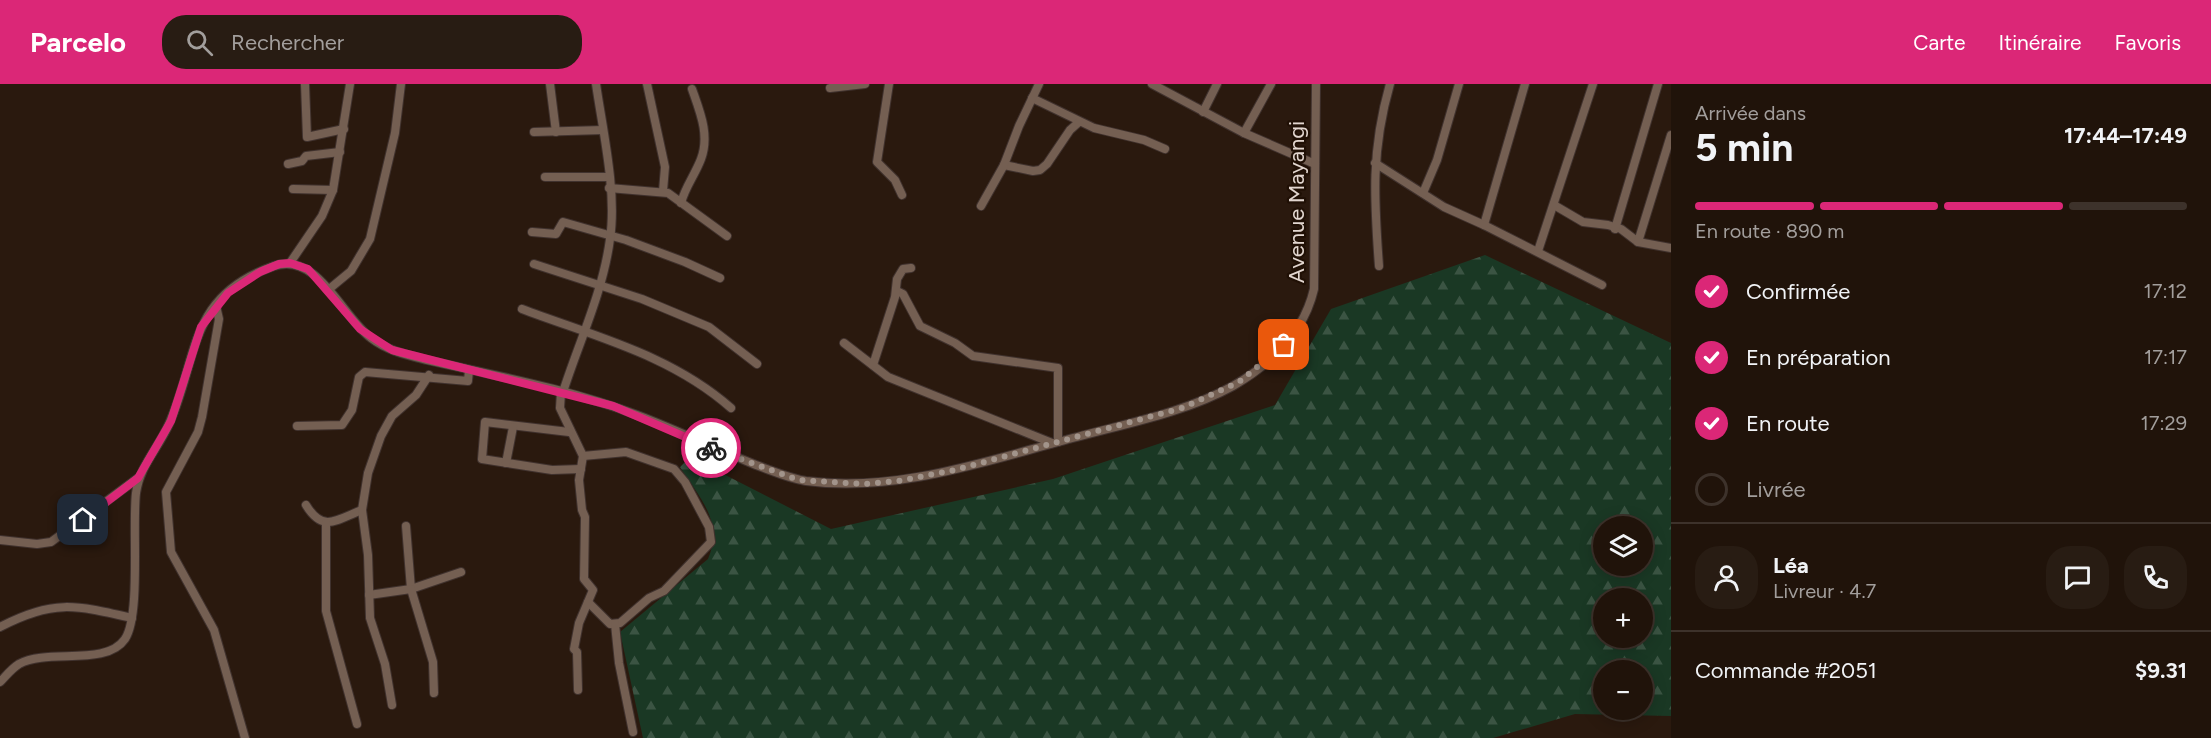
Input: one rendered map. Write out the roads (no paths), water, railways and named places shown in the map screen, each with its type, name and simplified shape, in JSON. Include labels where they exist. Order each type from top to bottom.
[{"type":"street","points":[[305,84],[307,137],[344,129]]},
{"type":"street","points":[[0,540],[37,544],[51,542],[138,478],[171,421],[196,337],[216,306],[244,281],[276,265],[290,263],[322,216],[333,190],[350,84]]},
{"type":"street","points":[[328,290],[351,271],[370,240],[395,133],[401,84]]},
{"type":"street","points":[[550,84],[556,132]]},
{"type":"street","points":[[578,690],[577,652],[574,650],[579,623],[593,590],[584,580],[585,517],[581,504],[579,477],[583,456],[569,432],[559,404],[582,332],[600,286],[611,237],[608,177],[596,84]]},
{"type":"street","points":[[647,84],[665,166],[663,191]]},
{"type":"street","points":[[830,88],[865,84]]},
{"type":"street","points":[[889,84],[877,162],[895,180],[902,195]]},
{"type":"street","points":[[1152,84],[1244,133],[1315,164]]},
{"type":"street","points":[[1203,112],[1217,84]]},
{"type":"street","points":[[1244,133],[1271,84]]},
{"type":"street","name":"Avenue Mayangi","points":[[290,263],[308,269],[360,329],[380,345],[400,354],[562,392],[639,415],[705,445],[786,476],[808,481],[864,484],[898,481],[955,470],[1182,408],[1230,387],[1254,370],[1295,334],[1310,307],[1314,290],[1316,84]]},
{"type":"street","points":[[1379,267],[1373,188],[1380,126],[1390,84]]},
{"type":"street","points":[[1423,193],[1437,160],[1459,84]]},
{"type":"street","points":[[1484,225],[1525,84]]},
{"type":"street","points":[[1538,251],[1593,84]]},
{"type":"street","points":[[1615,229],[1658,84]]},
{"type":"street","points":[[981,206],[1005,165],[1035,85]]},
{"type":"street","points":[[681,203],[684,190],[702,157],[705,127],[692,89]]},
{"type":"street","points":[[1032,98],[1079,122],[1144,140],[1165,149]]},
{"type":"street","points":[[1005,165],[1033,171],[1040,170],[1055,154],[1070,130],[1079,122]]},
{"type":"street","points":[[534,132],[603,130]]},
{"type":"street","points":[[1638,242],[1671,135]]},
{"type":"street","points":[[288,165],[302,161],[306,156],[340,152]]},
{"type":"street","points":[[1375,163],[1444,207],[1538,251],[1602,285]]},
{"type":"street","points":[[545,177],[608,177]]},
{"type":"street","points":[[609,188],[663,191],[727,236]]},
{"type":"street","points":[[293,189],[333,190]]},
{"type":"street","points":[[1554,205],[1582,222],[1621,229],[1638,242],[1671,248]]},
{"type":"street","points":[[532,232],[556,234],[562,222],[685,262],[720,278]]},
{"type":"street","points":[[534,264],[642,299],[712,328],[757,364]]},
{"type":"street","points":[[873,365],[897,291],[897,279],[903,269],[911,268]]},
{"type":"street","points":[[844,342],[888,377],[1055,442],[1058,368],[973,356],[955,343],[920,326],[918,319],[907,306],[903,294],[897,291]]},
{"type":"street","points":[[216,306],[219,319],[202,417],[198,432],[167,486],[166,503],[171,552],[214,630],[245,738]]},
{"type":"street","points":[[522,309],[630,347],[705,385],[731,408]]},
{"type":"street","points":[[297,426],[342,425],[352,410],[359,376],[365,372],[429,375],[468,381],[469,370]]},
{"type":"street","points":[[392,705],[385,664],[371,625],[368,555],[362,510],[370,464],[385,428],[392,416],[416,395],[429,375]]},
{"type":"street","points":[[569,432],[485,422],[482,459],[552,470],[581,469]]},
{"type":"street","points":[[506,463],[513,427]]},
{"type":"street","points":[[583,456],[626,452],[674,469],[685,482],[709,527],[711,542],[664,591],[649,598],[634,614],[615,624],[610,624],[606,616],[588,602]]},
{"type":"street","points":[[0,682],[20,664],[36,658],[110,651],[124,641],[132,618],[133,535],[138,478]]},
{"type":"street","points":[[306,505],[315,520],[326,523],[362,510]]},
{"type":"street","points":[[326,523],[326,611],[357,724]]},
{"type":"street","points":[[406,526],[411,589],[433,662],[434,693]]},
{"type":"street","points":[[369,595],[411,589],[461,572]]},
{"type":"street","points":[[0,627],[21,615],[52,606],[89,608],[132,618]]},
{"type":"street","points":[[615,624],[619,663],[633,732]]}]
